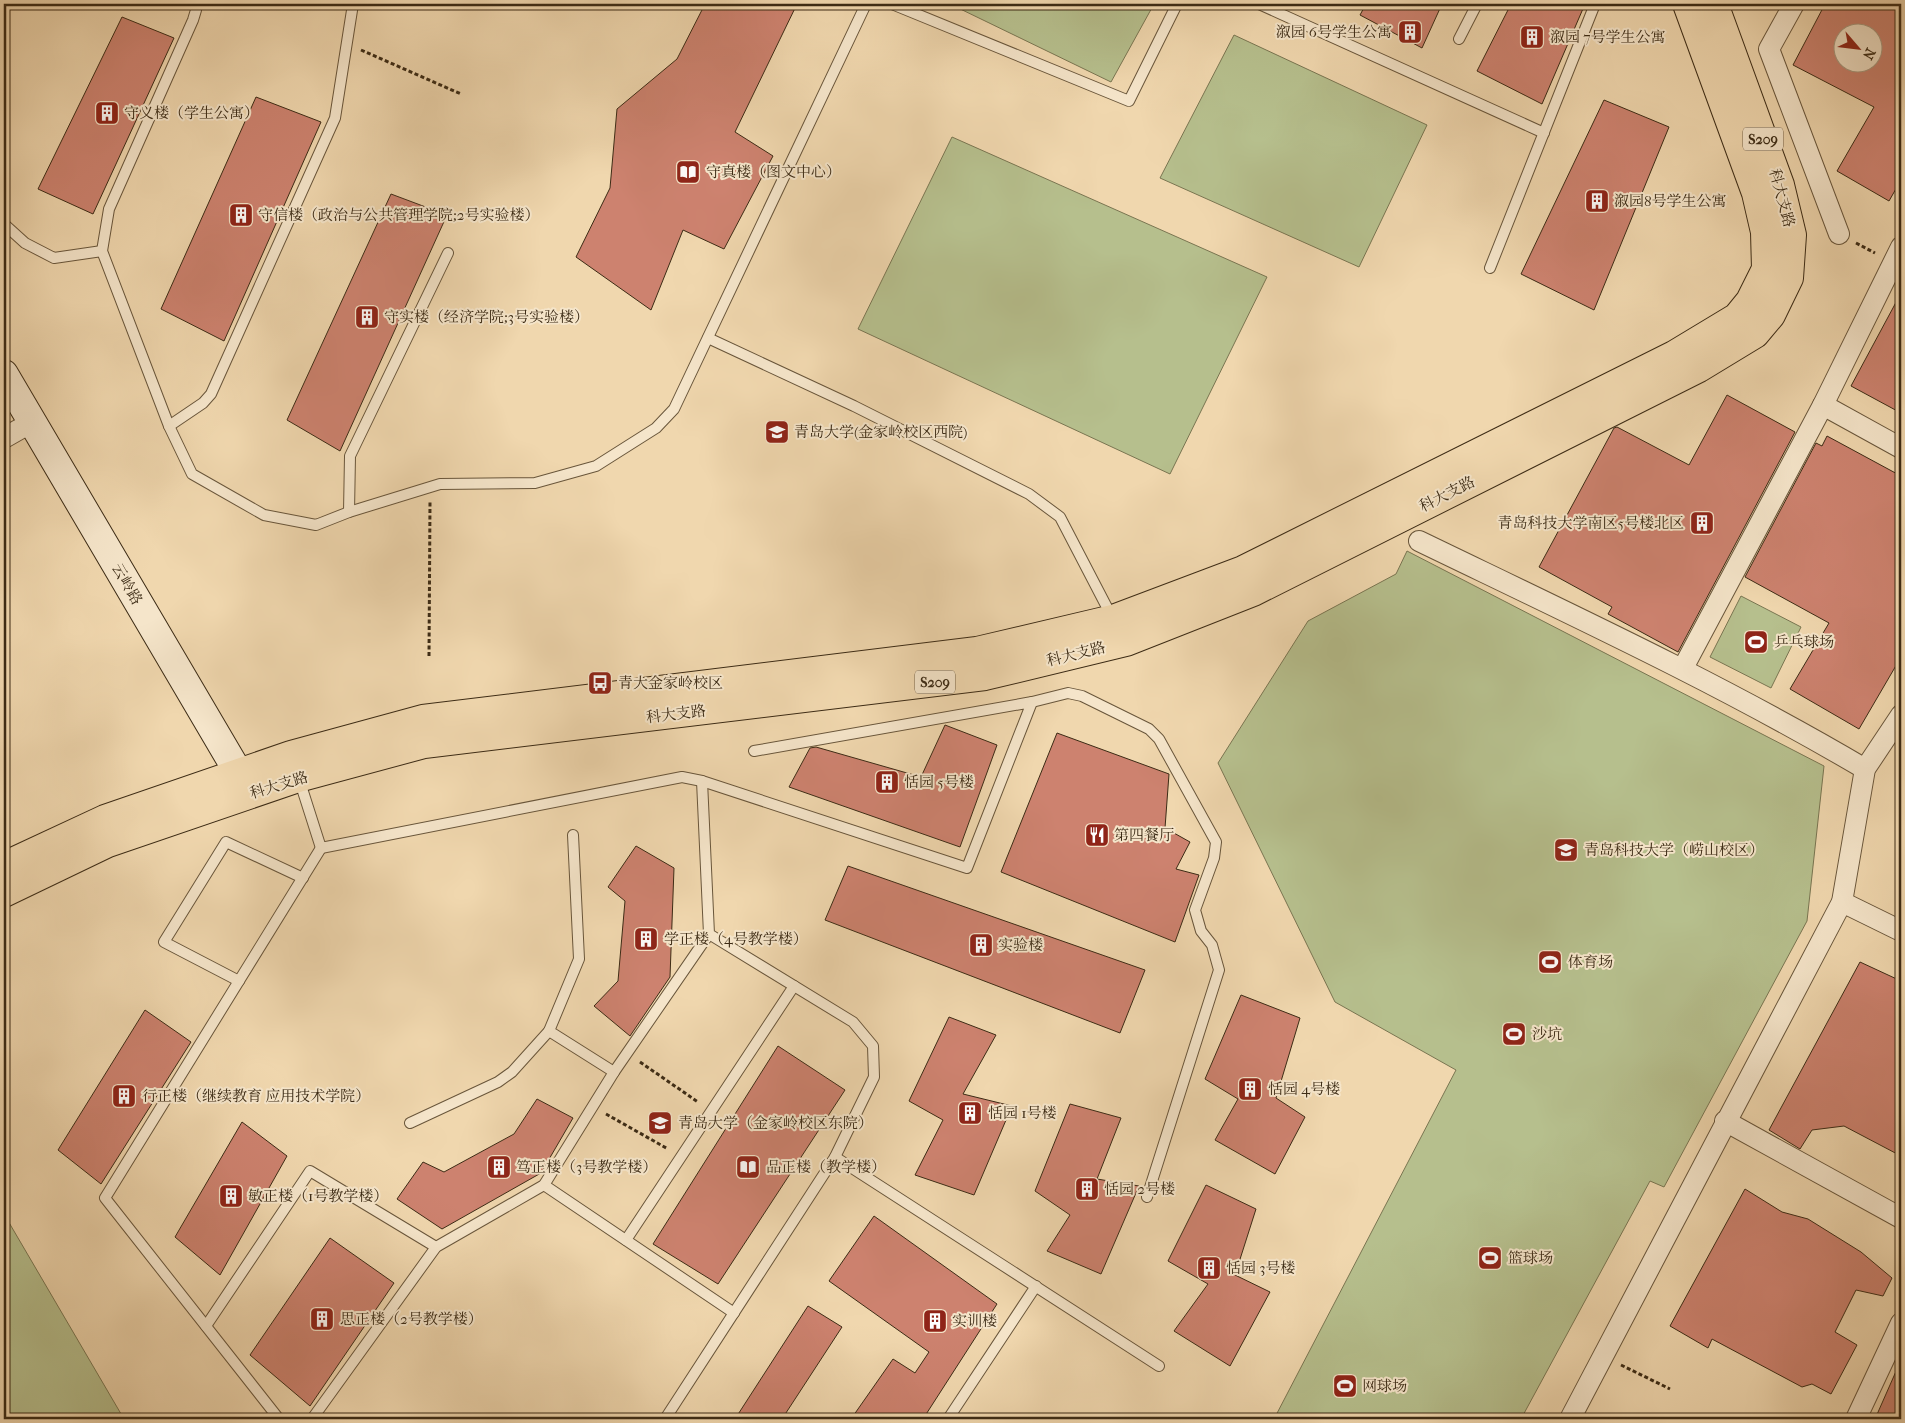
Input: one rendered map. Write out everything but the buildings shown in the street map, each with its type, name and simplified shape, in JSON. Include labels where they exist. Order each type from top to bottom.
[{"type":"main road","name":"科大支路","points":[[1120,631],[1674,355],[1737,317],[1750,301],[1766,268],[1765,232],[1756,193],[1687,4]]},
{"type":"main road","name":"科大支路","points":[[4,866],[105,818],[243,783],[423,719],[977,651],[1120,631],[1253,592],[1699,368],[1755,334],[1771,315],[1789,278],[1792,235],[1780,185],[1714,4]]},
{"type":"main road","name":"科大支路","points":[[4,893],[108,843],[243,783]]},
{"type":"street","points":[[1794,4],[1769,49],[1839,234]]},
{"type":"street","points":[[1683,668],[1823,405],[1897,254]]},
{"type":"street","name":"云岭路","points":[[4,374],[243,783]]},
{"type":"street","points":[[1823,405],[1901,448]]},
{"type":"street","points":[[4,438],[32,422]]},
{"type":"street","points":[[1419,541],[1683,668],[1795,727],[1865,769]]},
{"type":"street","points":[[1570,1419],[1842,902],[1865,769],[1901,715]]},
{"type":"street","points":[[1842,902],[1901,931]]},
{"type":"street","points":[[1726,1121],[1901,1218]]},
{"type":"street","points":[[1856,1419],[1901,1323]]},
{"type":"lane","points":[[195,4],[196,10],[193,20],[109,209],[102,251],[169,426],[192,474],[264,515],[316,525],[349,512],[440,484],[535,483],[596,466],[656,428],[674,409],[866,4]]},
{"type":"lane","points":[[169,426],[203,403],[211,394],[335,118],[353,4]]},
{"type":"lane","points":[[892,4],[1129,101],[1176,4]]},
{"type":"lane","points":[[1259,4],[1544,134]]},
{"type":"lane","points":[[1459,39],[1477,4]]},
{"type":"lane","points":[[1490,268],[1595,4]]},
{"type":"lane","points":[[4,224],[25,243],[54,258],[102,251]]},
{"type":"lane","points":[[349,512],[350,456],[448,253]]},
{"type":"lane","points":[[708,338],[854,406],[1029,494],[1060,517],[1120,631]]},
{"type":"lane","points":[[754,751],[1068,694],[1082,696],[1150,729],[1159,739],[1216,842],[1214,858],[1195,910],[1201,931],[1212,945],[1219,970],[1147,1197]]},
{"type":"lane","points":[[279,1419],[105,1198],[321,848],[682,777],[702,781],[967,868],[1032,702]]},
{"type":"lane","points":[[294,766],[321,848]]},
{"type":"lane","points":[[312,1419],[436,1247],[544,1185],[614,1072],[708,934],[702,781]]},
{"type":"lane","points":[[410,1123],[498,1082],[512,1072],[549,1031],[579,959],[573,835]]},
{"type":"lane","points":[[239,981],[164,942],[226,842],[303,878]]},
{"type":"lane","points":[[665,1419],[835,1157],[874,1077],[873,1046],[853,1022],[708,934]]},
{"type":"lane","points":[[626,1240],[794,986]]},
{"type":"lane","points":[[549,1031],[614,1072]]},
{"type":"lane","points":[[835,1157],[1158,1366]]},
{"type":"lane","points":[[206,1326],[310,1171],[436,1247]]},
{"type":"lane","points":[[544,1185],[734,1313]]},
{"type":"lane","points":[[948,1419],[1036,1286]]},
{"type":"path","points":[[347,44],[461,94]]},
{"type":"path","points":[[1839,234],[1897,254]]},
{"type":"path","points":[[429,656],[430,487]]},
{"type":"path","points":[[627,1053],[711,1111]]},
{"type":"path","points":[[592,1106],[682,1156]]},
{"type":"path","points":[[1604,1355],[1670,1389]]},
{"type":"path","points":[[1720,1416],[1726,1419]]},
{"type":"green space","points":[[950,4],[1154,4],[1111,82]]},
{"type":"green space","points":[[1234,35],[1427,125],[1359,267],[1160,178]]},
{"type":"green space","points":[[952,137],[1267,277],[1170,474],[858,329]]},
{"type":"green space","name":"体育场","points":[[1407,551],[1824,766],[1807,921],[1664,1187],[1650,1181],[1521,1419],[1274,1419],[1456,1070],[1335,1002],[1218,763],[1308,621],[1396,574]]},
{"type":"green space","name":"乒乓球场","points":[[1741,596],[1801,627],[1771,688],[1710,657]]},
{"type":"green space","points":[[4,1214],[124,1419],[4,1419]]},
{"type":"place","name":"溆园 6号学生公寓","points":[[1410,32]]},
{"type":"place","name":"溆园 7号学生公寓","points":[[1532,37]]},
{"type":"place","name":"守义楼（学生公寓）","points":[[107,113]]},
{"type":"place","name":"守真楼（图文中心）","points":[[688,172]]},
{"type":"place","name":"溆园8号学生公寓","points":[[1597,201]]},
{"type":"place","name":"守信楼（政治与公共管理学院;2号实验楼）","points":[[241,215]]},
{"type":"place","name":"守实楼（经济学院;3号实验楼）","points":[[367,317]]},
{"type":"place","name":"青岛大学(金家岭校区西院)","points":[[777,432]]},
{"type":"place","name":"青岛科技大学南区5号楼北区","points":[[1702,523]]},
{"type":"place","name":"乒乓球场","points":[[1756,642]]},
{"type":"place","name":"青大金家岭校区","points":[[600,683]]},
{"type":"place","name":"恬园 5号楼","points":[[887,782]]},
{"type":"place","name":"第四餐厅","points":[[1097,835]]},
{"type":"place","name":"青岛科技大学（崂山校区）","points":[[1566,850]]},
{"type":"place","name":"学正楼（4号教学楼）","points":[[646,939]]},
{"type":"place","name":"实验楼","points":[[981,945]]},
{"type":"place","name":"体育场","points":[[1550,962]]},
{"type":"place","name":"沙坑","points":[[1514,1034]]},
{"type":"place","name":"恬园 4号楼","points":[[1250,1089]]},
{"type":"place","name":"行正楼（继续教育 应用技术学院）","points":[[124,1096]]},
{"type":"place","name":"恬园 1号楼","points":[[970,1113]]},
{"type":"place","name":"青岛大学（金家岭校区东院）","points":[[660,1123]]},
{"type":"place","name":"笃正楼（3号教学楼）","points":[[499,1167]]},
{"type":"place","name":"品正楼（教学楼）","points":[[748,1167]]},
{"type":"place","name":"恬园 2号楼","points":[[1087,1189]]},
{"type":"place","name":"敏正楼（1号教学楼）","points":[[231,1196]]},
{"type":"place","name":"篮球场","points":[[1490,1258]]},
{"type":"place","name":"恬园 3号楼","points":[[1209,1268]]},
{"type":"place","name":"思正楼（2号教学楼）","points":[[322,1319]]},
{"type":"place","name":"实训楼","points":[[935,1321]]},
{"type":"place","name":"网球场","points":[[1345,1386]]}]
